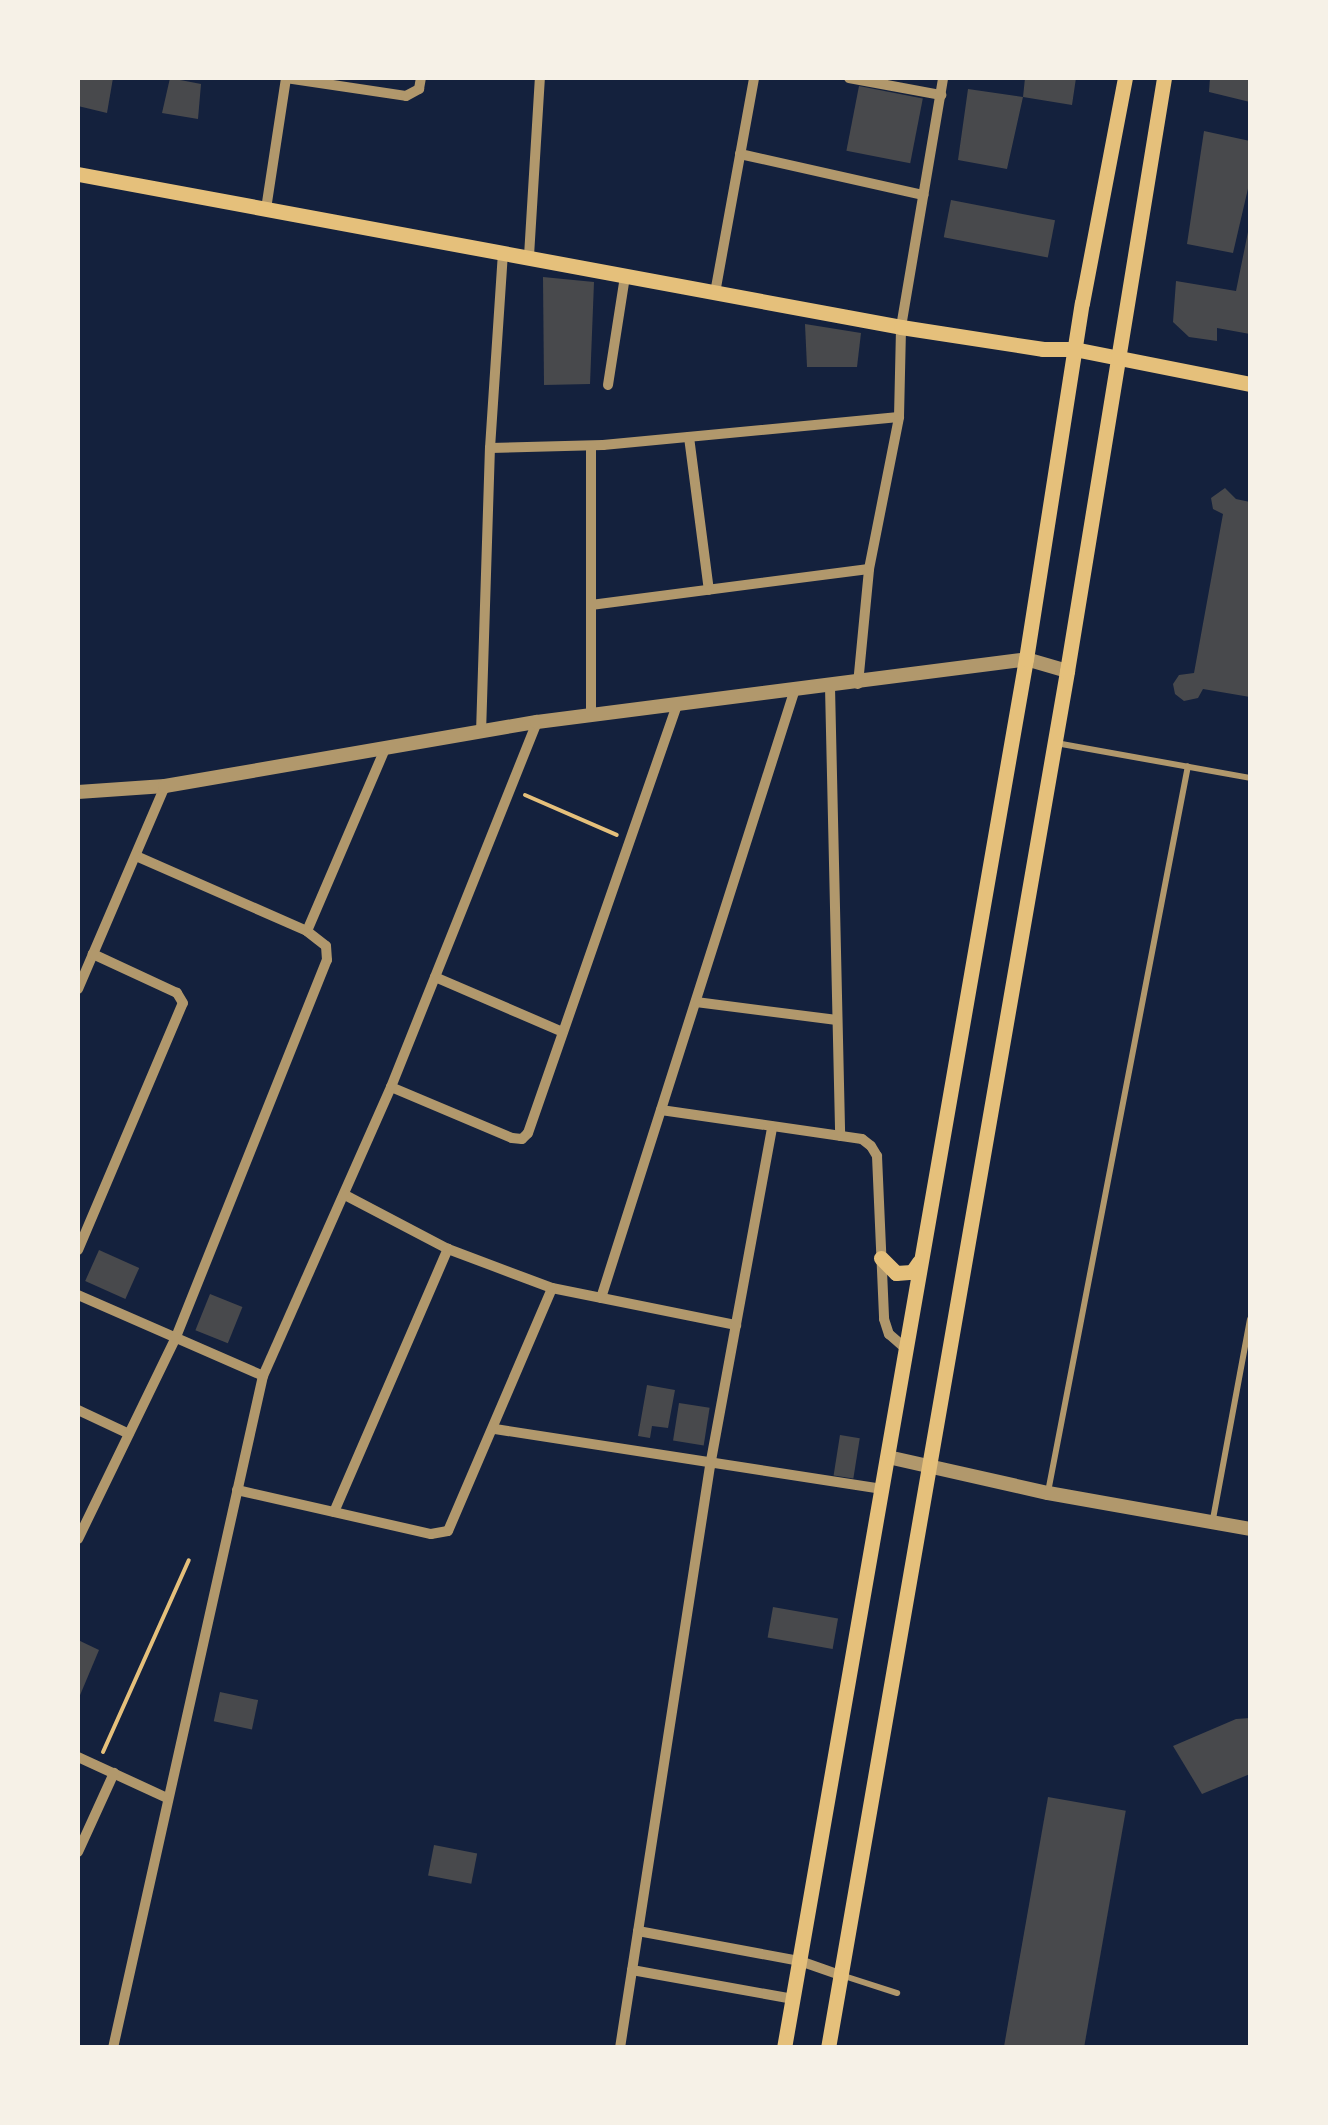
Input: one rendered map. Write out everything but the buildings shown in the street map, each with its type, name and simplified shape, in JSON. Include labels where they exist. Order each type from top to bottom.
[{"type":"main road","points":[[784,2048],[1026,659],[1074,349],[1125,78]]},
{"type":"main road","points":[[828,2048],[1067,671],[1164,78]]},
{"type":"main road","points":[[78,174],[901,328],[1043,349],[1074,349],[1250,384]]},
{"type":"main road","points":[[881,1258],[896,1274],[906,1274],[922,1259]]},
{"type":"street","points":[[266,209],[286,78],[406,96],[419,89],[422,78]]},
{"type":"street","points":[[529,256],[540,78]]},
{"type":"street","points":[[715,293],[754,78]]},
{"type":"street","points":[[849,78],[941,95]]},
{"type":"street","points":[[858,684],[869,569],[899,417],[901,328],[944,78]]},
{"type":"street","points":[[740,154],[923,195]]},
{"type":"street","points":[[481,733],[490,448],[503,251]]},
{"type":"street","points":[[608,386],[624,276]]},
{"type":"street","points":[[490,448],[592,446],[899,417]]},
{"type":"street","points":[[690,437],[708,590]]},
{"type":"street","points":[[591,716],[592,446]]},
{"type":"street","points":[[592,605],[869,569]]},
{"type":"street","points":[[78,792],[165,786],[537,722],[830,688],[1026,659],[1067,671]]},
{"type":"street","points":[[830,688],[840,1136]]},
{"type":"street","points":[[602,1298],[794,692]]},
{"type":"street","points":[[390,1087],[522,1139],[533,1126],[677,706]]},
{"type":"street","points":[[113,2048],[263,1376],[345,1195],[537,722]]},
{"type":"street","points":[[307,931],[384,751]]},
{"type":"street","points":[[78,989],[165,786]]},
{"type":"street","points":[[78,1539],[176,1338],[328,960],[326,946],[307,931],[136,856]]},
{"type":"street","points":[[78,1250],[183,1003],[177,993],[92,954]]},
{"type":"street","points":[[435,977],[563,1032]]},
{"type":"street","points":[[696,1002],[837,1020]]},
{"type":"street","points":[[662,1110],[862,1140],[877,1156],[886,1326],[904,1347]]},
{"type":"street","points":[[620,2048],[710,1466],[772,1127]]},
{"type":"street","points":[[345,1195],[448,1249],[552,1288],[736,1325]]},
{"type":"street","points":[[334,1512],[448,1249]]},
{"type":"street","points":[[237,1490],[431,1534],[448,1531],[495,1430],[552,1288]]},
{"type":"street","points":[[78,1294],[263,1376]]},
{"type":"street","points":[[78,1410],[129,1434]]},
{"type":"street","points":[[495,1430],[710,1466],[882,1489]]},
{"type":"street","points":[[888,1457],[1048,1493],[1250,1529]]},
{"type":"street","points":[[78,1757],[167,1798]]},
{"type":"street","points":[[78,1852],[114,1773]]},
{"type":"street","points":[[638,1930],[800,1962],[840,1975]]},
{"type":"street","points":[[632,1970],[793,1999]]},
{"type":"lane","points":[[1054,742],[1250,778]]},
{"type":"lane","points":[[1048,1493],[1188,766]]},
{"type":"lane","points":[[1212,1522],[1250,1319]]},
{"type":"lane","points":[[840,1975],[897,1993]]},
{"type":"path","points":[[511,790],[630,841]]},
{"type":"path","points":[[97,1766],[189,1560]]}]
